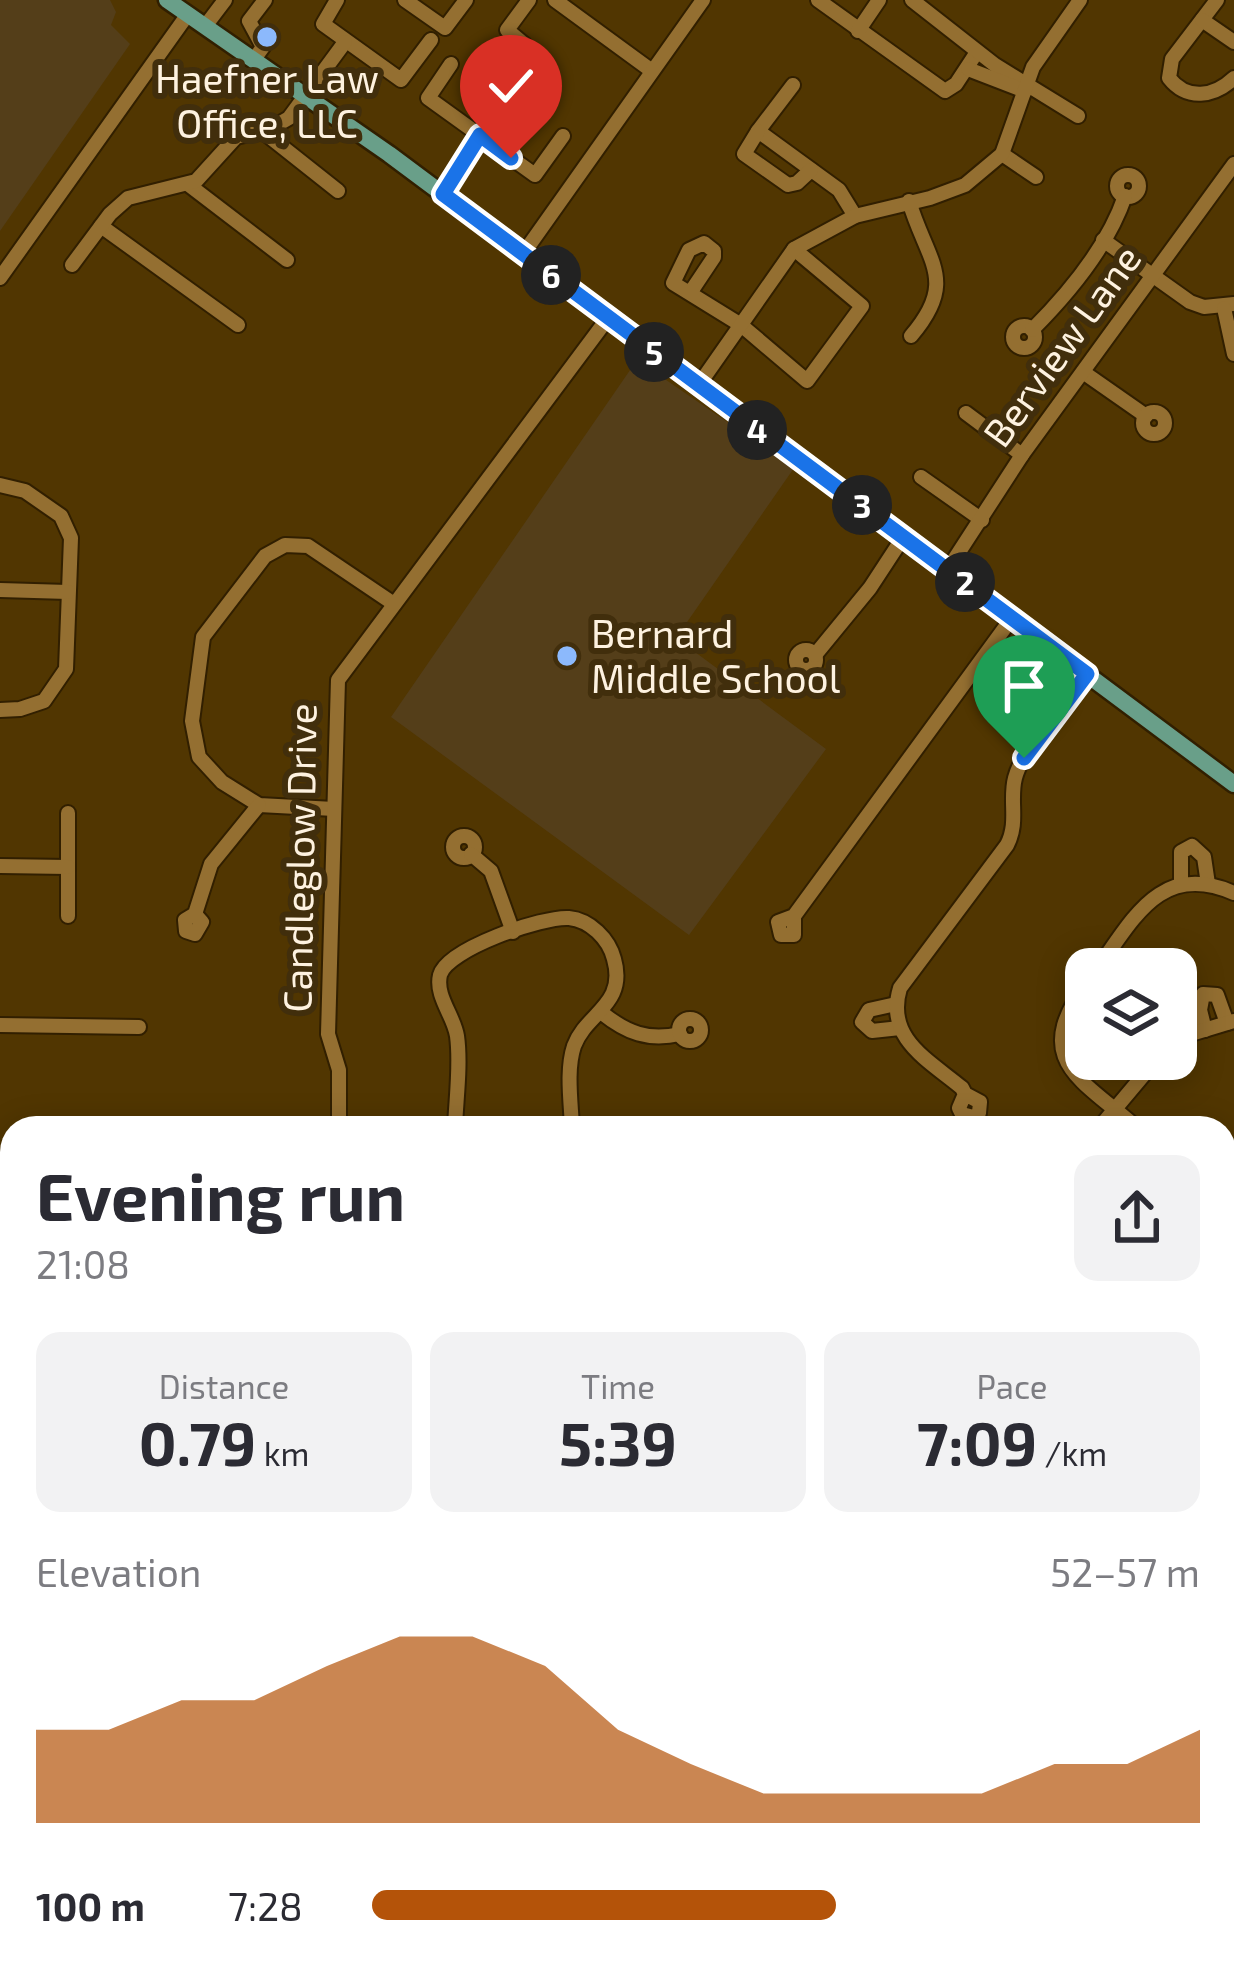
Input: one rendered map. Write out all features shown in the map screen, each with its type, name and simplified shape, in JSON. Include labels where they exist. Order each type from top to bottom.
[{"type":"main road","points":[[167,0],[308,95],[1231,776]]},
{"type":"street","points":[[206,25],[225,0]]},
{"type":"street","points":[[255,58],[263,47],[249,21],[266,0]]},
{"type":"street","points":[[337,0],[323,24],[401,80],[431,40]]},
{"type":"street","points":[[405,0],[445,28],[466,0]]},
{"type":"street","points":[[525,45],[507,30],[529,0]]},
{"type":"street","points":[[555,0],[652,71]]},
{"type":"street","points":[[523,254],[703,0]]},
{"type":"street","points":[[818,0],[945,91],[956,84],[977,52]]},
{"type":"street","points":[[858,32],[879,0]]},
{"type":"street","points":[[912,0],[1027,87],[1078,116]]},
{"type":"street","points":[[698,386],[794,249],[855,216],[964,185],[1002,154],[1033,67],[1080,0]]},
{"type":"street","points":[[1217,0],[1172,59],[1169,78],[1184,92],[1197,95],[1215,91],[1234,78]]},
{"type":"street","points":[[0,278],[188,14]]},
{"type":"street","points":[[1202,20],[1234,42]]},
{"type":"street","points":[[72,265],[128,198],[189,184],[236,136],[289,118],[344,42]]},
{"type":"street","points":[[451,64],[428,98],[535,175],[563,136]]},
{"type":"street","points":[[968,69],[1027,87]]},
{"type":"street","points":[[793,85],[743,149],[744,154],[788,185],[811,170]]},
{"type":"street","points":[[261,130],[338,191]]},
{"type":"street","points":[[758,130],[838,190],[855,216]]},
{"type":"street","points":[[443,194],[480,135]]},
{"type":"street","points":[[1002,154],[1036,177]]},
{"type":"street","name":"Berview Lane","points":[[948,569],[1022,455],[1234,164]]},
{"type":"street","points":[[189,184],[287,260]]},
{"type":"street","points":[[1032,330],[1057,305],[1102,240],[1125,196]]},
{"type":"street","points":[[909,201],[938,282],[934,305],[910,336]]},
{"type":"street","points":[[100,226],[238,325]]},
{"type":"street","points":[[1102,240],[1190,302],[1229,306],[1234,353]]},
{"type":"street","points":[[690,293],[741,325],[807,381],[862,306],[794,249]]},
{"type":"street","name":"Candleglow Drive","points":[[338,1116],[339,1070],[328,1034],[338,680],[608,318]]},
{"type":"street","points":[[1083,372],[1146,416]]},
{"type":"street","points":[[966,413],[1022,455]]},
{"type":"street","points":[[920,477],[982,520]]},
{"type":"street","points":[[0,485],[25,491],[61,516],[68,527],[66,668],[52,692],[33,706],[0,710]]},
{"type":"street","points":[[815,655],[856,607],[904,536]]},
{"type":"street","points":[[334,809],[260,805],[222,782],[199,757],[191,721],[203,637],[265,556],[285,545],[308,545],[394,604]]},
{"type":"street","points":[[0,590],[68,592]]},
{"type":"street","points":[[794,916],[1012,618]]},
{"type":"street","points":[[964,1094],[912,1048],[899,1028],[900,988],[1007,845],[1015,827],[1013,791],[1018,768],[1087,674]]},
{"type":"street","points":[[195,914],[211,864],[260,805]]},
{"type":"street","points":[[68,813],[68,916]]},
{"type":"street","points":[[1181,884],[1181,852],[1192,846],[1204,857],[1208,884]]},
{"type":"street","points":[[471,854],[491,871],[513,932]]},
{"type":"street","points":[[0,866],[68,867]]},
{"type":"street","points":[[1113,948],[1149,900],[1181,884],[1208,884],[1234,892]]},
{"type":"street","points":[[455,1116],[457,1036],[440,990],[441,970],[457,953],[568,918],[600,934],[616,968],[615,986],[602,1013],[581,1031],[575,1044],[572,1116]]},
{"type":"street","points":[[1197,1034],[1232,1022],[1217,995],[1203,994],[1200,1010],[1205,1030]]},
{"type":"street","points":[[896,1004],[868,1010],[862,1022],[872,1031],[899,1028]]},
{"type":"street","points":[[602,1013],[620,1028],[642,1036],[680,1034]]},
{"type":"street","points":[[1065,1016],[1065,1056]]},
{"type":"street","points":[[0,1025],[139,1027]]},
{"type":"street","points":[[1081,1080],[1124,1116]]},
{"type":"street","points":[[1109,1116],[1139,1080]]},
{"type":"shaded area","points":[[0,0],[110,0],[116,12],[111,25],[130,44],[0,231]]},
{"type":"shaded area","name":"Bernard Middle School","points":[[637,360],[794,468],[676,638],[826,749],[689,935],[391,717]]},
{"type":"place","name":"Haefner Law Office, LLC","points":[[267,37]]},
{"type":"place","name":"Bernard Middle School","points":[[567,656]]},
{"type":"route","points":[[511,158],[480,135],[443,194],[1087,674],[1024,758]]}]
